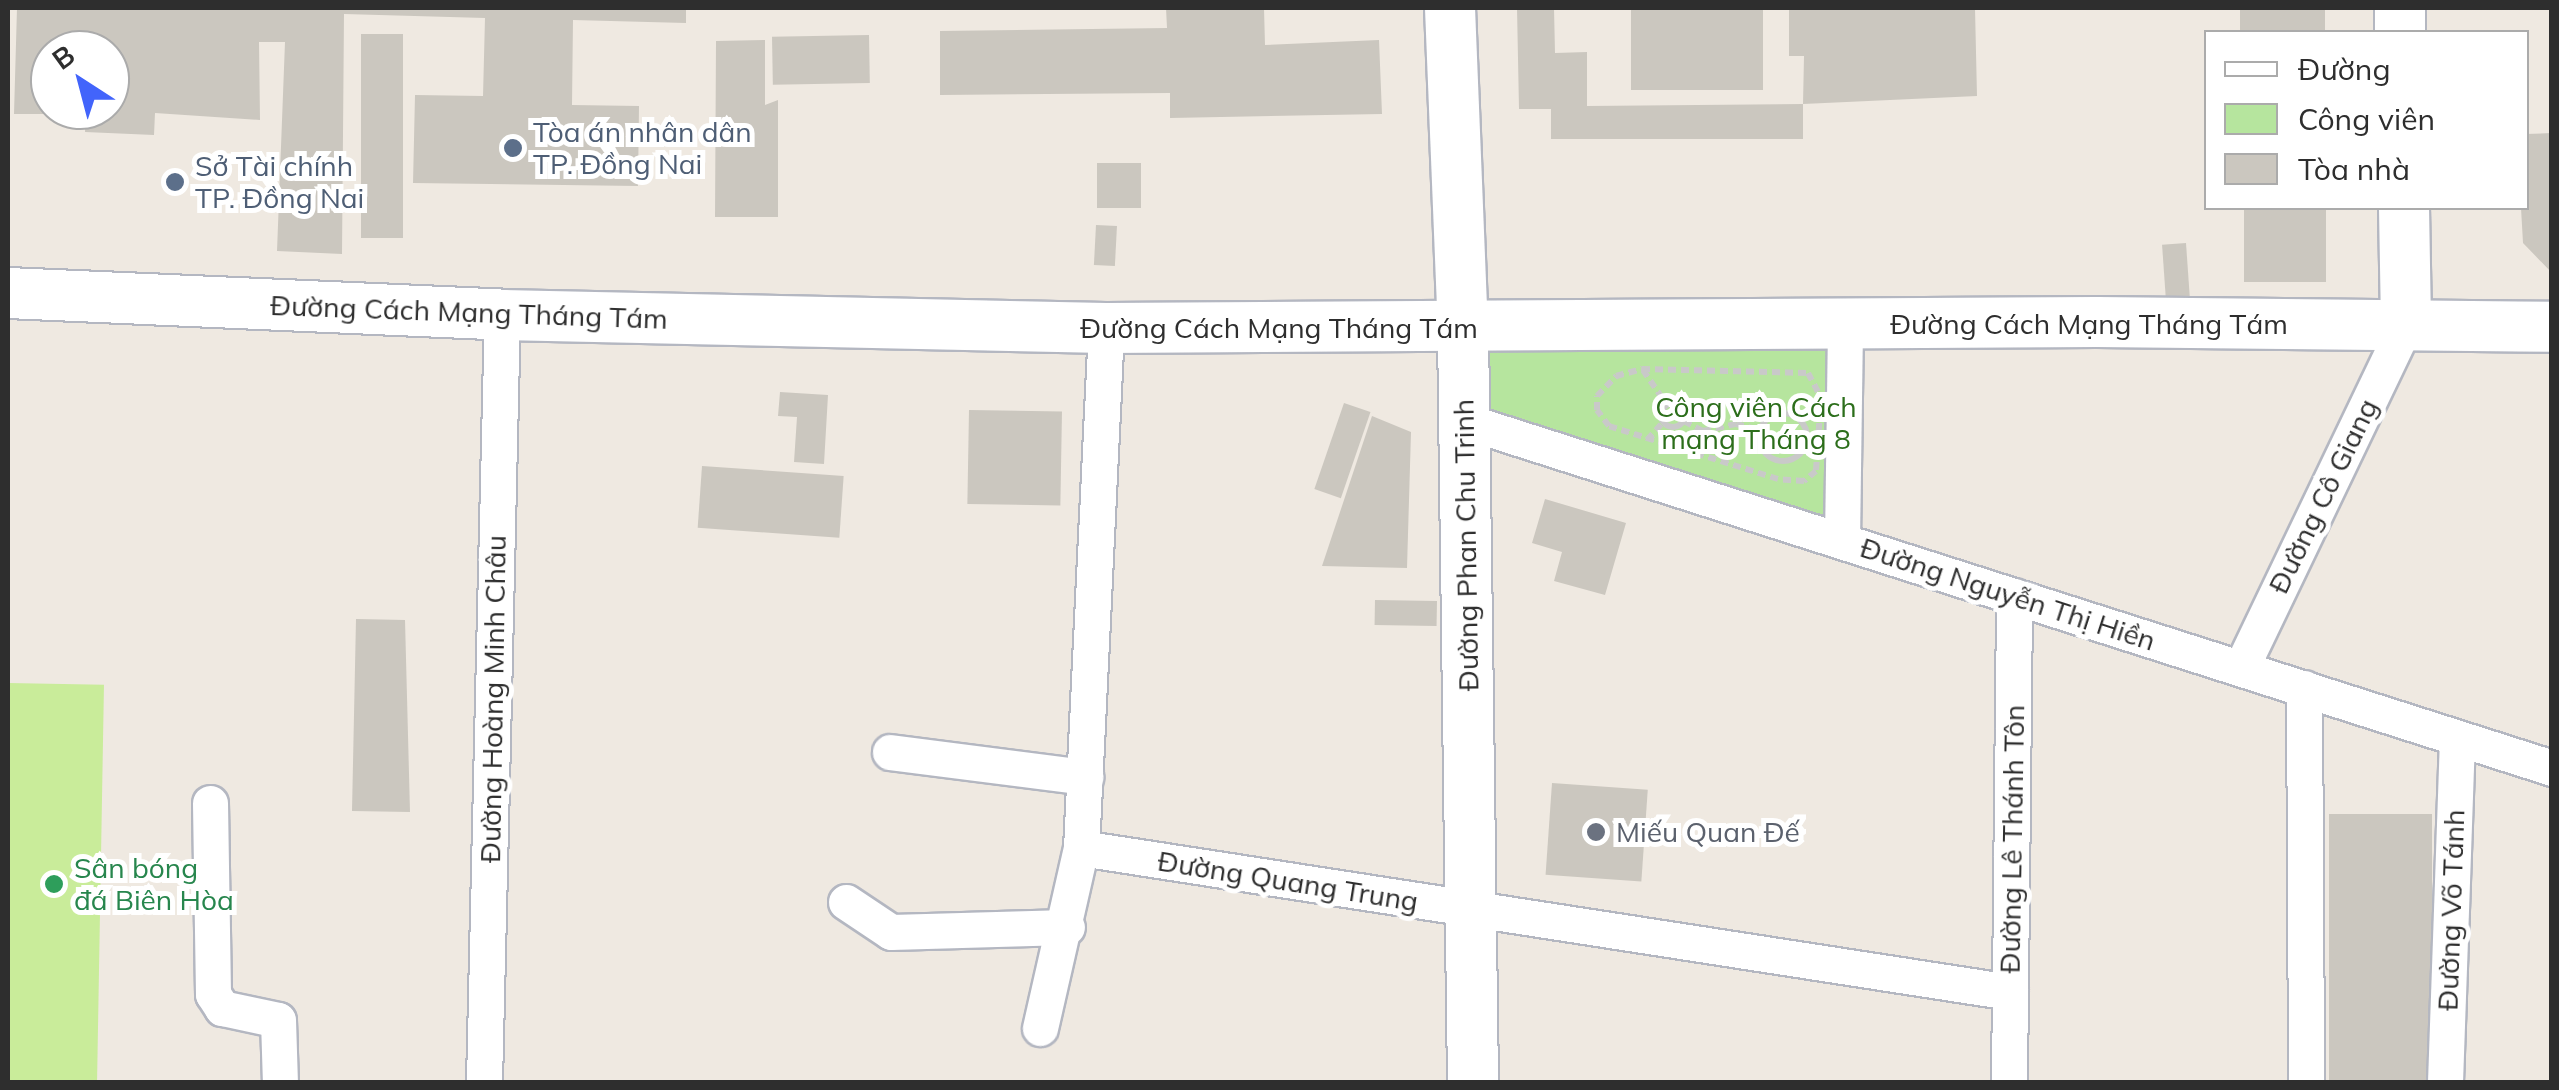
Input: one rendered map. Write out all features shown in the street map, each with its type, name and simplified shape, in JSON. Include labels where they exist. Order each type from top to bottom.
[{"type":"main road","name":"Đường Phan Chu Trinh","points":[[1450,8],[1463,329],[1472,1082]]},
{"type":"main road","points":[[2404,210],[2406,324]]},
{"type":"main road","name":"Đường Cách Mạng Tháng Tám","points":[[8,294],[502,315],[1106,328],[2406,324],[2552,327]]},
{"type":"street","name":"Đường Hoàng Minh Châu","points":[[484,1082],[502,315]]},
{"type":"street","name":"Đường Cô Giang","points":[[2241,668],[2406,324]]},
{"type":"street","points":[[1842,541],[1846,325]]},
{"type":"street","points":[[1040,1028],[1067,927],[1081,848],[1106,328]]},
{"type":"street","name":"Đường Nguyễn Thị Hiền","points":[[1464,422],[2552,768]]},
{"type":"street","name":"Đường Lê Thánh Tôn","points":[[2010,1082],[2014,596]]},
{"type":"street","points":[[2304,688],[2306,1082]]},
{"type":"street","name":"Đường Võ Tánh","points":[[2446,1082],[2457,738]]},
{"type":"street","points":[[890,752],[1085,777]]},
{"type":"street","points":[[210,803],[213,994],[222,1008],[278,1020],[280,1082]]},
{"type":"street","name":"Đường Quang Trung","points":[[1081,848],[2010,992]]},
{"type":"street","points":[[846,902],[891,932],[1067,927]]},
{"type":"path","points":[[1642,369],[1666,405],[1663,422],[1647,440]]},
{"type":"path","points":[[1642,369],[1802,370],[1821,397],[1820,461],[1804,480],[1778,479],[1610,426],[1596,402],[1616,376],[1642,369]]},
{"type":"path","points":[[1666,405],[1681,406],[1684,421]]},
{"type":"path","points":[[1788,414],[1806,428],[1807,443],[1790,460],[1774,460],[1762,449],[1760,430],[1773,415],[1788,414]]},
{"type":"path","points":[[1663,422],[1674,428],[1684,421]]},
{"type":"path","points":[[1684,421],[1703,430],[1736,424],[1760,430]]},
{"type":"green space","name":"Công viên Cách mạng Tháng 8","points":[[1830,348],[1827,521],[1486,412],[1487,352]]},
{"type":"green space","name":"Sân bóng đá Biên Hòa","points":[[8,683],[104,685],[97,1082],[8,1082]]},
{"type":"building","points":[[17,8],[686,8],[686,23],[573,20],[572,105],[639,106],[638,186],[413,183],[415,95],[483,96],[485,18],[344,14],[342,254],[277,251],[285,42],[259,42],[260,120],[155,113],[154,135],[85,132],[130,130],[130,30],[30,30],[30,114],[14,114]]},
{"type":"building","points":[[1166,8],[1264,8],[1265,45],[1379,40],[1382,114],[1170,118],[1170,93],[940,95],[940,31],[1167,28]]},
{"type":"building","points":[[1517,8],[1554,8],[1555,53],[1587,52],[1587,106],[1803,104],[1803,139],[1551,139],[1551,109],[1519,109]]},
{"type":"building","points":[[1631,8],[1763,8],[1763,90],[1631,90]]},
{"type":"building","points":[[1789,8],[1975,8],[1977,96],[1803,104],[1804,56],[1789,56]]},
{"type":"building","points":[[2240,8],[2325,8],[2325,30],[2240,30]]},
{"type":"building","points":[[361,34],[403,34],[403,238],[361,238]]},
{"type":"building","points":[[869,35],[870,83],[773,85],[772,37]]},
{"type":"building","points":[[765,40],[765,105],[778,100],[778,217],[715,217],[716,41]]},
{"type":"building","points":[[2552,133],[2552,273],[2523,243],[2521,210],[2529,210],[2529,134]]},
{"type":"building","points":[[1097,163],[1141,163],[1141,208],[1097,208]]},
{"type":"building","points":[[2244,210],[2326,210],[2326,282],[2244,282]]},
{"type":"building","points":[[1096,225],[1117,226],[1115,266],[1094,265]]},
{"type":"building","points":[[2186,243],[2190,298],[2166,300],[2162,245]]},
{"type":"building","points":[[780,392],[828,395],[824,464],[794,462],[797,417],[778,416]]},
{"type":"building","points":[[1344,403],[1370,412],[1341,498],[1314,489]]},
{"type":"building","points":[[969,410],[1062,412],[1060,506],[967,504]]},
{"type":"building","points":[[1372,416],[1411,432],[1407,568],[1322,566]]},
{"type":"building","points":[[702,466],[844,476],[839,538],[698,528]]},
{"type":"building","points":[[1545,499],[1626,523],[1605,595],[1554,581],[1562,552],[1532,543]]},
{"type":"building","points":[[1375,600],[1437,601],[1437,626],[1375,625]]},
{"type":"building","points":[[356,619],[405,620],[410,812],[352,811]]},
{"type":"building","name":"Miếu Quan Đế","points":[[1552,783],[1648,790],[1641,881],[1546,875]]},
{"type":"building","points":[[2329,814],[2432,814],[2432,1082],[2329,1082]]},
{"type":"place","name":"Tòa án nhân dân TP. Đồng Nai","points":[[513,148]]},
{"type":"place","name":"Sở Tài chính TP. Đồng Nai","points":[[175,182]]},
{"type":"place","name":"Miếu Quan Đế","points":[[1596,832]]},
{"type":"place","name":"Sân bóng đá Biên Hòa","points":[[54,884]]}]
